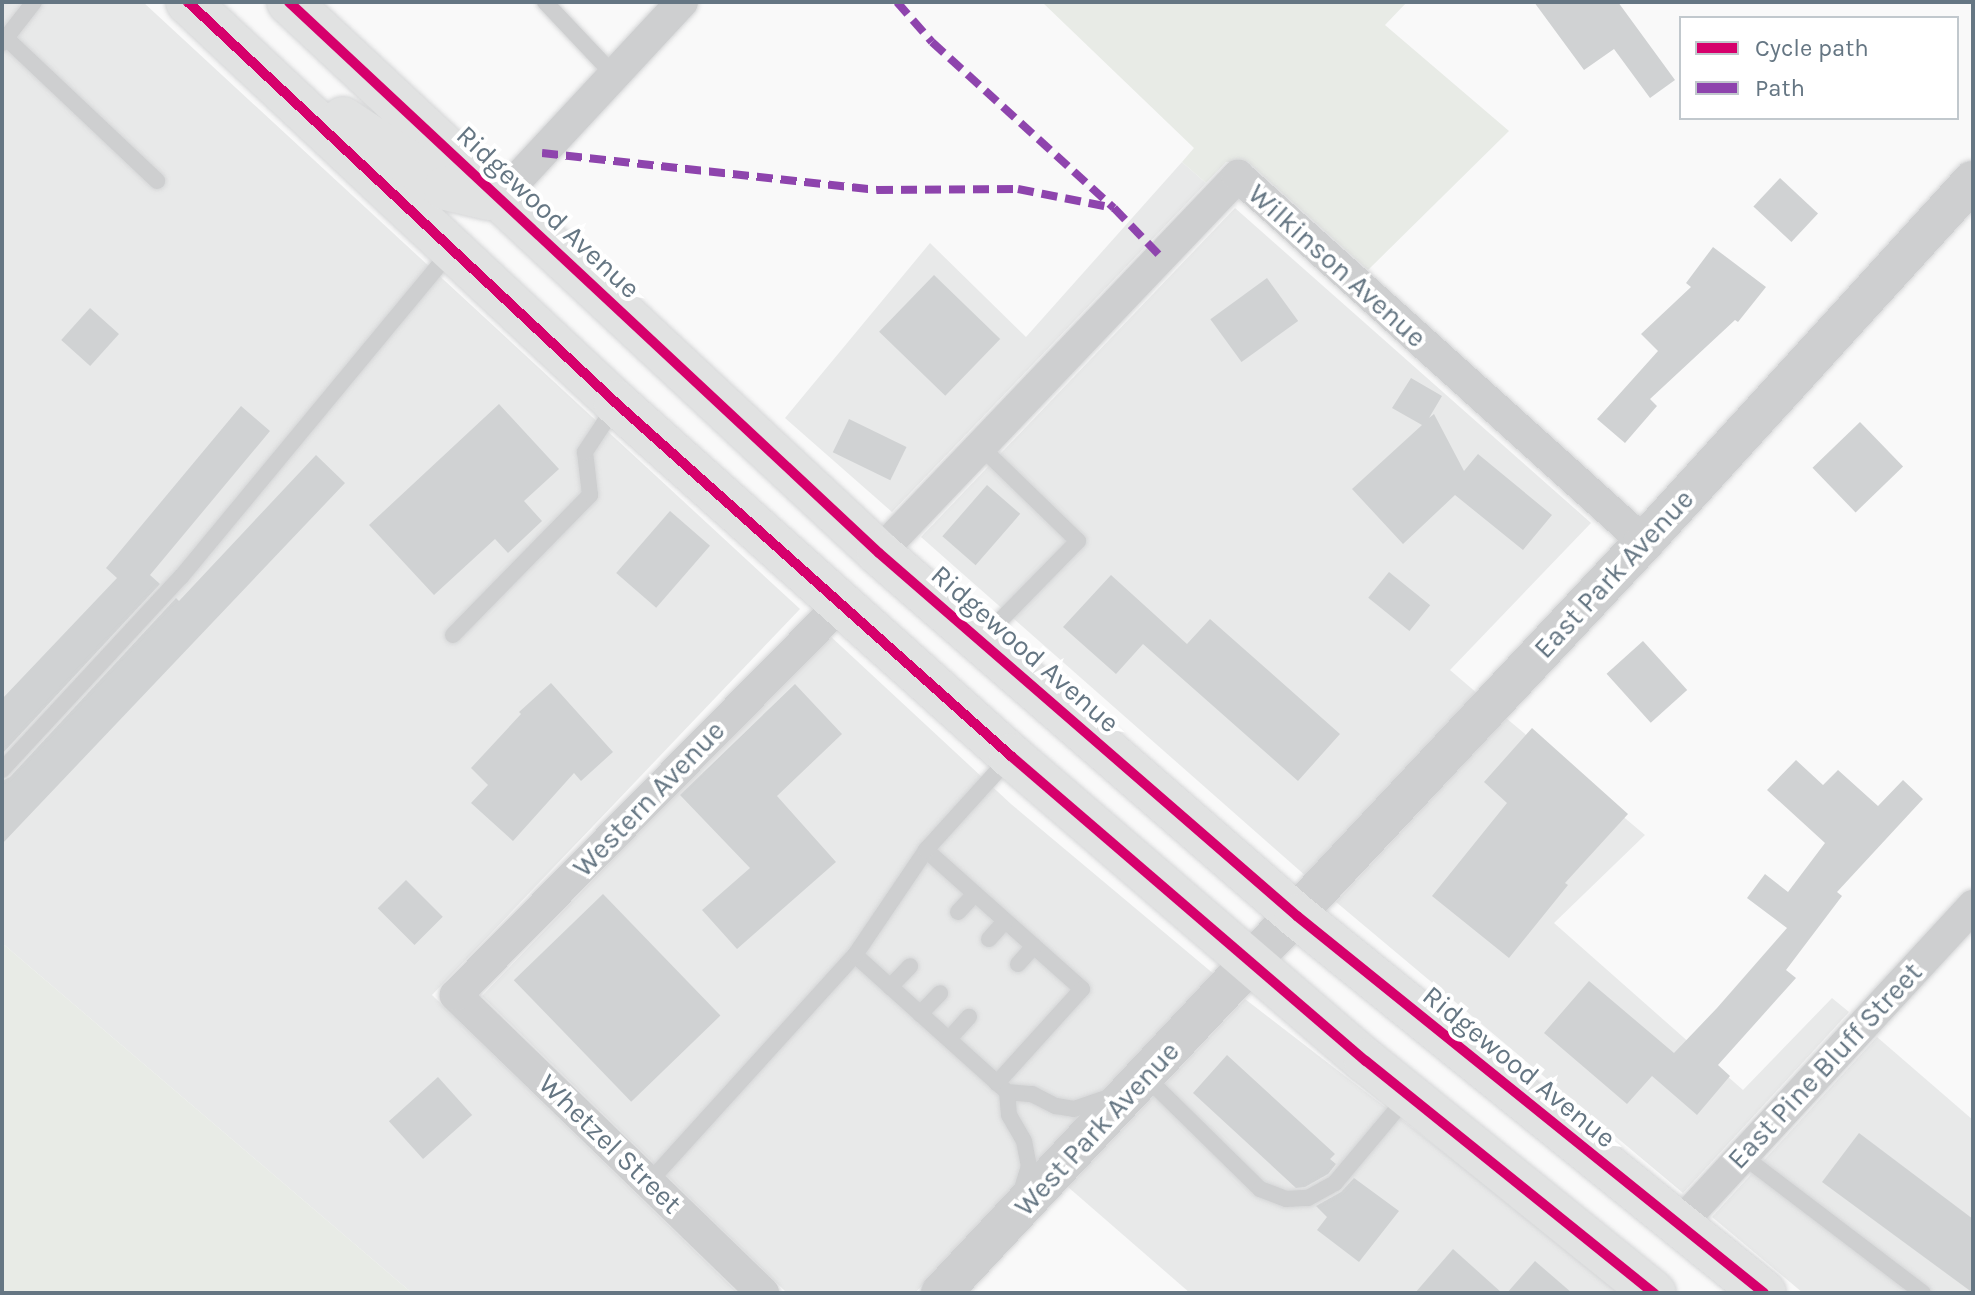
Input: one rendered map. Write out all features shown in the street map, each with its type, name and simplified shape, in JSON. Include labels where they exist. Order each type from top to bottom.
[{"type":"main road","points":[[188,2],[616,403],[1011,756],[1638,1289]]},
{"type":"main road","name":"Ridgewood Avenue","points":[[289,2],[879,553],[1297,916],[1677,1227],[1764,1293]]},
{"type":"main road","points":[[280,89],[318,102],[446,188],[498,200]]},
{"type":"street","points":[[498,200],[682,2]]},
{"type":"street","name":"Wilkinson Avenue","points":[[879,553],[1238,176],[1644,542]]},
{"type":"street","name":"East Park Avenue","points":[[1252,964],[1644,542],[1973,181]]},
{"type":"street","name":"Western Avenue","points":[[456,995],[842,603]]},
{"type":"street","name":"East Pine Bluff Street","points":[[1677,1227],[1973,906]]},
{"type":"street","name":"West Park Avenue","points":[[941,1293],[1252,964]]},
{"type":"street","name":"Whetzel Street","points":[[456,995],[763,1293]]},
{"type":"lane","points":[[34,2],[4,41],[157,181]]},
{"type":"lane","points":[[545,2],[614,75]]},
{"type":"lane","points":[[2,770],[181,577],[451,251]]},
{"type":"lane","points":[[453,635],[590,495],[585,452],[616,403]]},
{"type":"lane","points":[[980,641],[1078,541],[981,447]]},
{"type":"lane","points":[[649,1182],[855,955],[926,850],[1011,756]]},
{"type":"lane","points":[[926,850],[1082,989],[1002,1088]]},
{"type":"lane","points":[[958,912],[975,894]]},
{"type":"lane","points":[[989,939],[1005,921]]},
{"type":"lane","points":[[1018,964],[1034,946]]},
{"type":"lane","points":[[855,955],[1002,1088],[1032,1094],[1056,1106],[1074,1109],[1100,1103],[1146,1077],[1260,1189],[1286,1199],[1308,1198],[1335,1183],[1408,1096]]},
{"type":"lane","points":[[890,987],[910,966]]},
{"type":"lane","points":[[920,1014],[940,993]]},
{"type":"lane","points":[[949,1039],[969,1017]]},
{"type":"lane","points":[[1002,1088],[1009,1115],[1024,1141],[1029,1166],[1013,1217]]},
{"type":"lane","points":[[1743,1156],[1923,1293]]},
{"type":"shaded area","points":[[2,2],[143,2],[800,609],[432,995],[738,1293],[412,1293],[2,943]]},
{"type":"shaded area","points":[[1042,2],[1407,2],[1385,25],[1509,131],[1368,270],[1248,162],[1226,162],[1206,183],[1182,162],[1194,148]]},
{"type":"shaded area","points":[[1182,162],[1206,183],[892,512],[785,418],[930,243],[1026,337]]},
{"type":"shaded area","points":[[1235,208],[1591,523],[1450,670],[1478,694],[1307,877],[921,537]]},
{"type":"shaded area","points":[[828,634],[1011,804],[1215,975],[915,1293],[787,1293],[482,996]]},
{"type":"shaded area","points":[[1506,718],[1645,835],[1554,923],[1743,1090],[1832,998],[1849,1012],[1683,1193],[1336,902]]},
{"type":"shaded area","points":[[2,943],[412,1293],[2,1293]]},
{"type":"shaded area","points":[[1245,999],[1622,1293],[1190,1293],[1068,1187]]},
{"type":"shaded area","points":[[1877,1037],[1973,1120],[1973,1293],[1803,1293],[1712,1217]]},
{"type":"building","points":[[1534,2],[1618,2],[1675,80],[1650,98],[1614,49],[1584,70]]},
{"type":"building","points":[[1780,178],[1818,213],[1791,242],[1753,207]]},
{"type":"building","points":[[1713,247],[1766,287],[1738,322],[1735,320],[1650,399],[1657,406],[1625,443],[1597,419],[1658,351],[1641,334],[1691,287],[1686,283]]},
{"type":"building","points":[[934,275],[1000,339],[945,396],[879,332]]},
{"type":"building","points":[[1267,278],[1298,321],[1242,362],[1210,319]]},
{"type":"building","points":[[90,308],[119,334],[90,366],[61,340]]},
{"type":"building","points":[[1411,378],[1442,396],[1429,418],[1434,414],[1464,471],[1478,454],[1552,515],[1523,550],[1455,495],[1403,544],[1352,489],[1422,425],[1392,408]]},
{"type":"building","points":[[499,404],[559,469],[524,501],[542,521],[508,553],[495,539],[434,595],[369,525]]},
{"type":"building","points":[[241,406],[270,431],[150,575],[160,584],[2,754],[2,699],[117,578],[106,568]]},
{"type":"building","points":[[849,419],[907,447],[890,480],[833,452]]},
{"type":"building","points":[[1860,422],[1903,467],[1856,512],[1813,468]]},
{"type":"building","points":[[316,455],[345,483],[2,844],[2,781],[10,777],[176,598],[179,601]]},
{"type":"building","points":[[987,485],[1020,514],[976,565],[942,536]]},
{"type":"building","points":[[670,511],[710,546],[656,608],[616,573]]},
{"type":"building","points":[[1389,572],[1430,605],[1409,631],[1368,598]]},
{"type":"building","points":[[1111,575],[1187,644],[1210,619],[1340,734],[1298,781],[1143,644],[1116,674],[1063,627]]},
{"type":"building","points":[[1643,641],[1687,690],[1651,723],[1607,674]]},
{"type":"building","points":[[551,683],[613,752],[581,781],[574,773],[513,841],[471,803],[488,785],[471,768],[521,714],[519,712]]},
{"type":"building","points":[[795,684],[842,734],[777,796],[836,862],[737,949],[702,910],[750,868],[680,795]]},
{"type":"building","points":[[1532,728],[1628,814],[1565,883],[1568,885],[1509,958],[1432,896],[1507,803],[1484,782]]},
{"type":"building","points":[[1796,760],[1823,785],[1838,770],[1878,806],[1903,780],[1923,799],[1837,892],[1842,896],[1786,970],[1796,978],[1718,1065],[1730,1076],[1697,1115],[1652,1076],[1627,1104],[1544,1033],[1589,981],[1674,1053],[1717,1008],[1787,928],[1747,898],[1765,874],[1788,892],[1825,843],[1767,790]]},
{"type":"building","points":[[406,880],[443,917],[414,945],[378,908]]},
{"type":"building","points":[[603,894],[720,1016],[631,1102],[514,980]]},
{"type":"building","points":[[1227,1055],[1335,1154],[1330,1159],[1336,1164],[1328,1174],[1305,1187],[1296,1188],[1193,1093]]},
{"type":"building","points":[[438,1077],[472,1115],[423,1159],[389,1121]]},
{"type":"building","points":[[1859,1133],[1973,1219],[1973,1293],[1822,1182]]},
{"type":"building","points":[[1354,1178],[1399,1211],[1359,1262],[1317,1230],[1327,1217],[1316,1206],[1341,1192]]},
{"type":"building","points":[[1453,1249],[1502,1293],[1415,1293]]},
{"type":"building","points":[[1535,1261],[1572,1293],[1507,1293]]},
{"type":"marked path","points":[[897,2],[932,42],[1114,208],[1161,257]]},
{"type":"marked path","points":[[542,153],[877,190],[1018,189],[1114,208]]},
{"type":"cycle path","points":[[188,2],[616,403],[1011,756],[1366,1061],[1654,1293]]},
{"type":"cycle path","points":[[289,2],[879,553],[1297,916],[1764,1293]]}]
